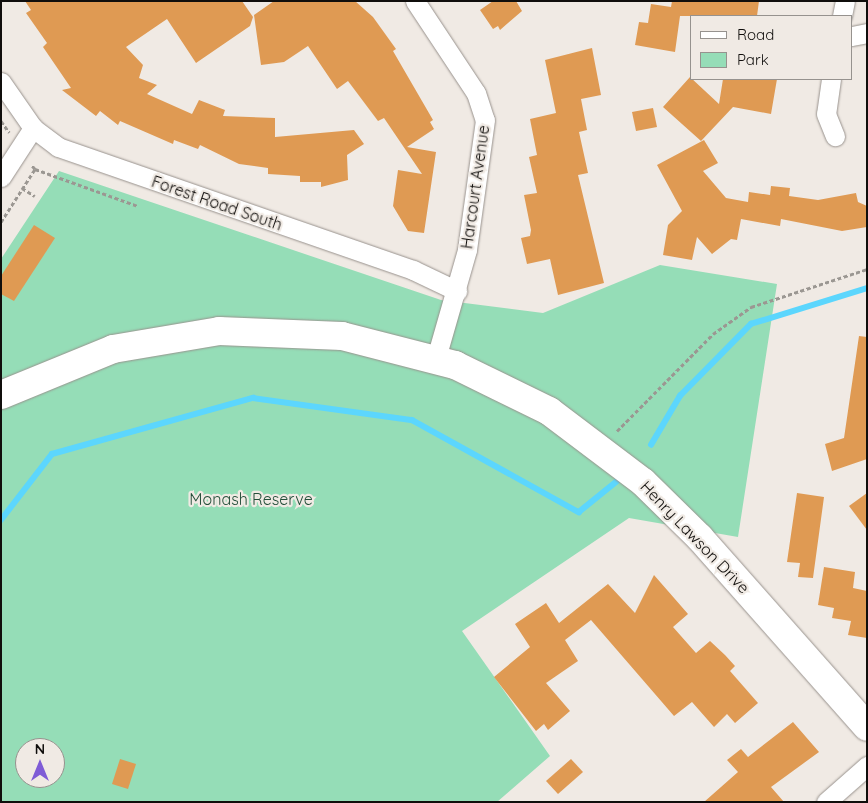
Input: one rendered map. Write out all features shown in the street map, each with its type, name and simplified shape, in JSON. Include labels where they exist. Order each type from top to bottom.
[{"type":"main road","name":"Henry Lawson Drive","points":[[1,395],[113,349],[202,333],[319,333],[366,340],[436,358],[549,411],[643,482],[705,544],[867,727]]},
{"type":"street","name":"Harcourt Avenue","points":[[415,1],[476,93],[485,120],[472,226],[457,291],[436,358]]},
{"type":"street","points":[[842,15],[845,1]]},
{"type":"street","points":[[853,36],[867,33]]},
{"type":"street","points":[[831,80],[826,114],[835,136]]},
{"type":"street","name":"Forest Road South","points":[[1,82],[32,128],[74,155],[413,270],[457,291]]},
{"type":"street","points":[[8,180],[32,128]]},
{"type":"street","points":[[826,802],[867,766]]},
{"type":"path","points":[[1,130],[4,125]]},
{"type":"path","points":[[35,169],[138,206]]},
{"type":"path","points":[[8,180],[35,196]]},
{"type":"path","points":[[617,431],[706,340],[751,307],[867,269]]},
{"type":"green space","name":"Monash Reserve","points":[[59,171],[441,300],[543,313],[660,265],[777,284],[738,537],[629,518],[462,631],[550,756],[497,802],[1,802],[1,259]]},
{"type":"building","points":[[25,1],[242,1],[253,17],[250,26],[196,63],[167,19],[126,47],[143,65],[139,78],[157,85],[147,94],[192,114],[199,100],[225,110],[223,116],[275,118],[275,137],[354,130],[364,144],[347,155],[348,180],[321,187],[321,182],[300,182],[300,176],[268,174],[268,168],[239,164],[200,145],[198,149],[174,140],[173,144],[120,121],[118,125],[100,111],[96,116],[62,90],[71,88],[43,47],[47,43],[26,13],[31,10]]},
{"type":"building","points":[[274,1],[355,1],[373,17],[396,49],[393,51],[433,120],[430,122],[434,129],[407,147],[436,152],[424,233],[408,231],[393,206],[398,170],[422,174],[384,118],[378,121],[348,81],[337,89],[308,46],[284,62],[261,65],[254,15]]},
{"type":"building","points":[[493,1],[516,1],[522,11],[500,30],[498,26],[493,29],[480,10]]},
{"type":"building","points":[[672,1],[759,1],[757,15],[680,16],[675,52],[635,45],[639,22],[648,23],[651,4],[671,7]]},
{"type":"building","points":[[592,48],[601,95],[581,99],[587,130],[579,132],[588,173],[578,175],[604,283],[558,295],[550,259],[527,264],[521,238],[530,236],[531,230],[524,195],[537,193],[529,157],[537,155],[530,119],[556,113],[545,60]]},
{"type":"building","points":[[690,77],[690,80],[693,80],[719,104],[723,80],[777,80],[771,114],[733,107],[701,141],[663,107]]},
{"type":"building","points":[[653,108],[657,127],[636,131],[632,112]]},
{"type":"building","points":[[704,140],[718,163],[703,171],[726,198],[748,202],[749,192],[770,195],[771,186],[790,188],[789,196],[818,200],[856,193],[858,202],[867,206],[867,227],[842,231],[781,219],[780,226],[741,219],[737,240],[731,239],[712,254],[697,237],[692,260],[663,255],[668,225],[682,211],[657,165]]},
{"type":"building","points":[[34,225],[55,238],[14,301],[1,294],[1,276]]},
{"type":"building","points":[[859,336],[867,337],[867,459],[832,471],[825,444],[844,438]]},
{"type":"building","points":[[797,493],[824,497],[813,578],[798,577],[800,563],[787,562]]},
{"type":"building","points":[[867,493],[867,530],[849,506]]},
{"type":"building","points":[[824,567],[855,572],[853,588],[867,591],[867,638],[848,635],[851,621],[832,618],[834,608],[818,605]]},
{"type":"building","points":[[654,575],[688,614],[673,627],[696,653],[710,641],[735,666],[730,671],[758,703],[735,723],[727,714],[714,727],[692,702],[674,716],[591,620],[565,640],[578,661],[546,683],[570,711],[548,730],[544,724],[536,731],[494,677],[530,647],[515,624],[546,603],[559,623],[608,584],[635,613]]},
{"type":"building","points":[[793,722],[819,752],[771,787],[784,802],[704,802],[738,772],[727,760],[741,749],[748,757]]},
{"type":"building","points":[[120,759],[136,764],[128,789],[112,784]]},
{"type":"building","points":[[571,759],[583,772],[558,794],[546,781]]},
{"type":"waterway","points":[[651,445],[680,396],[751,324],[867,288]]},
{"type":"waterway","points":[[1,520],[52,454],[253,398],[412,420],[579,512],[616,482]]}]
